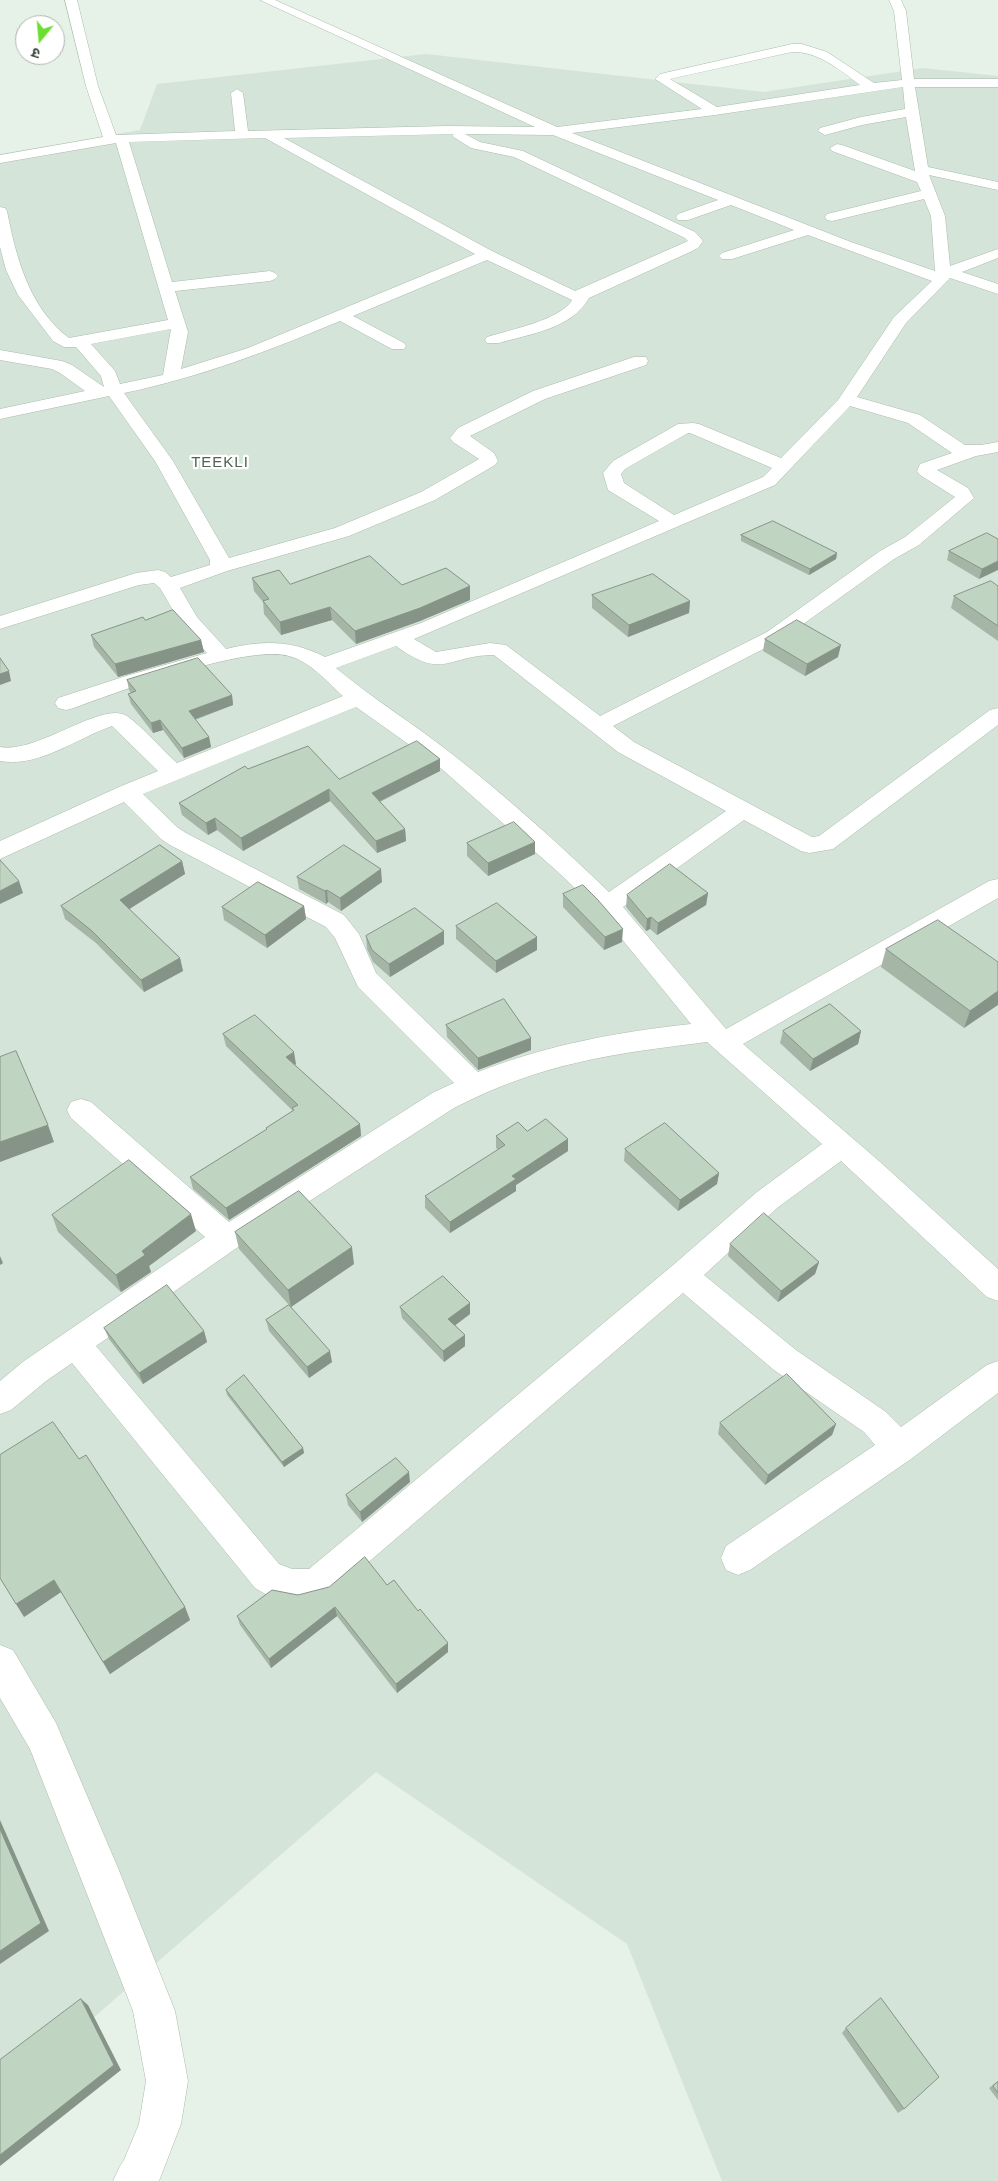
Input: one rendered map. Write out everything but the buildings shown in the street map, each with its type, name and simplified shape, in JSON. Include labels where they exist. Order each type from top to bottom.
[{"type":"street","points":[[71,0],[92,86],[116,140],[178,323],[180,332],[170,378]]},
{"type":"street","points":[[266,0],[554,131],[810,230],[998,289]]},
{"type":"street","points":[[879,0],[896,3],[900,11],[912,112],[925,181],[938,216],[944,273]]},
{"type":"street","points":[[715,111],[661,80],[664,76],[802,47],[811,49],[871,87]]},
{"type":"street","points":[[0,159],[116,140],[446,130],[554,131],[715,111],[871,87],[909,83],[998,82]]},
{"type":"street","points":[[237,93],[242,136]]},
{"type":"street","points":[[826,131],[861,121],[912,112]]},
{"type":"street","points":[[269,135],[487,254],[568,294],[582,295],[693,246],[696,241],[690,235],[518,154],[476,146],[446,130]]},
{"type":"street","points":[[837,148],[925,181],[998,186]]},
{"type":"street","points":[[832,217],[925,181]]},
{"type":"street","points":[[683,217],[731,200]]},
{"type":"street","points":[[0,211],[8,256],[17,280],[36,311],[60,340],[66,343],[80,341],[178,323]]},
{"type":"street","points":[[727,256],[810,230]]},
{"type":"street","points":[[324,665],[399,638],[769,480],[846,400],[900,320],[944,273],[998,253]]},
{"type":"street","points":[[0,414],[170,378],[254,351],[487,254]]},
{"type":"street","points":[[166,287],[270,276]]},
{"type":"street","points":[[493,340],[540,326],[574,309],[582,295]]},
{"type":"street","points":[[340,315],[398,346]]},
{"type":"street","points":[[80,341],[109,375],[105,391]]},
{"type":"street","points":[[0,355],[56,365],[105,391],[164,461],[220,560],[220,567]]},
{"type":"street","points":[[168,585],[220,567],[342,532],[428,496],[489,461],[488,457],[459,438],[464,432],[539,395],[640,361]]},
{"type":"street","points":[[846,400],[916,420],[958,449],[977,452],[998,447]]},
{"type":"street","points":[[673,522],[616,486],[612,474],[619,464],[684,428],[693,428],[783,466]]},
{"type":"street","points":[[598,725],[774,636],[887,554],[912,541],[965,498],[961,492],[926,472],[926,468],[970,452]]},
{"type":"street","points":[[0,622],[152,576],[160,577],[168,585],[188,620],[221,656]]},
{"type":"street","points":[[399,638],[430,658],[449,658],[469,651],[489,648],[499,649],[626,746],[809,845],[825,843],[998,715]]},
{"type":"street","points":[[66,703],[132,680],[221,656],[266,648],[287,649],[304,654],[324,665],[324,669],[358,698],[443,758],[506,811],[608,905],[717,1038],[842,1145],[998,1288]]},
{"type":"street","points":[[0,851],[173,772],[358,698]]},
{"type":"street","points":[[0,754],[10,756],[26,754],[114,718],[173,772]]},
{"type":"street","points":[[127,792],[169,833],[178,839],[335,921],[346,930],[359,969],[367,980],[473,1084]]},
{"type":"street","points":[[608,905],[738,813],[744,811]]},
{"type":"street","points":[[0,1400],[75,1343],[226,1238],[444,1100],[473,1084],[529,1063],[614,1043],[717,1038],[998,887]]},
{"type":"street","points":[[81,1110],[226,1238]]},
{"type":"street","points":[[75,1343],[267,1576],[279,1584],[306,1587],[318,1583],[683,1276],[767,1200],[842,1145]]},
{"type":"street","points":[[683,1276],[785,1360],[875,1422],[899,1448]]},
{"type":"street","points":[[738,1558],[899,1448],[998,1375]]},
{"type":"street","points":[[0,1663],[43,1736],[98,1868],[154,2011],[167,2081],[160,2124],[140,2175],[135,2181]]},
{"type":"shaded area","name":"TEEKLI","points":[[426,54],[764,92],[923,68],[998,76],[998,2181],[722,2181],[627,1944],[376,1772],[0,2099],[0,154],[140,130],[157,84]]},
{"type":"district","name":"TEEKLI","points":[[220,463]]}]
